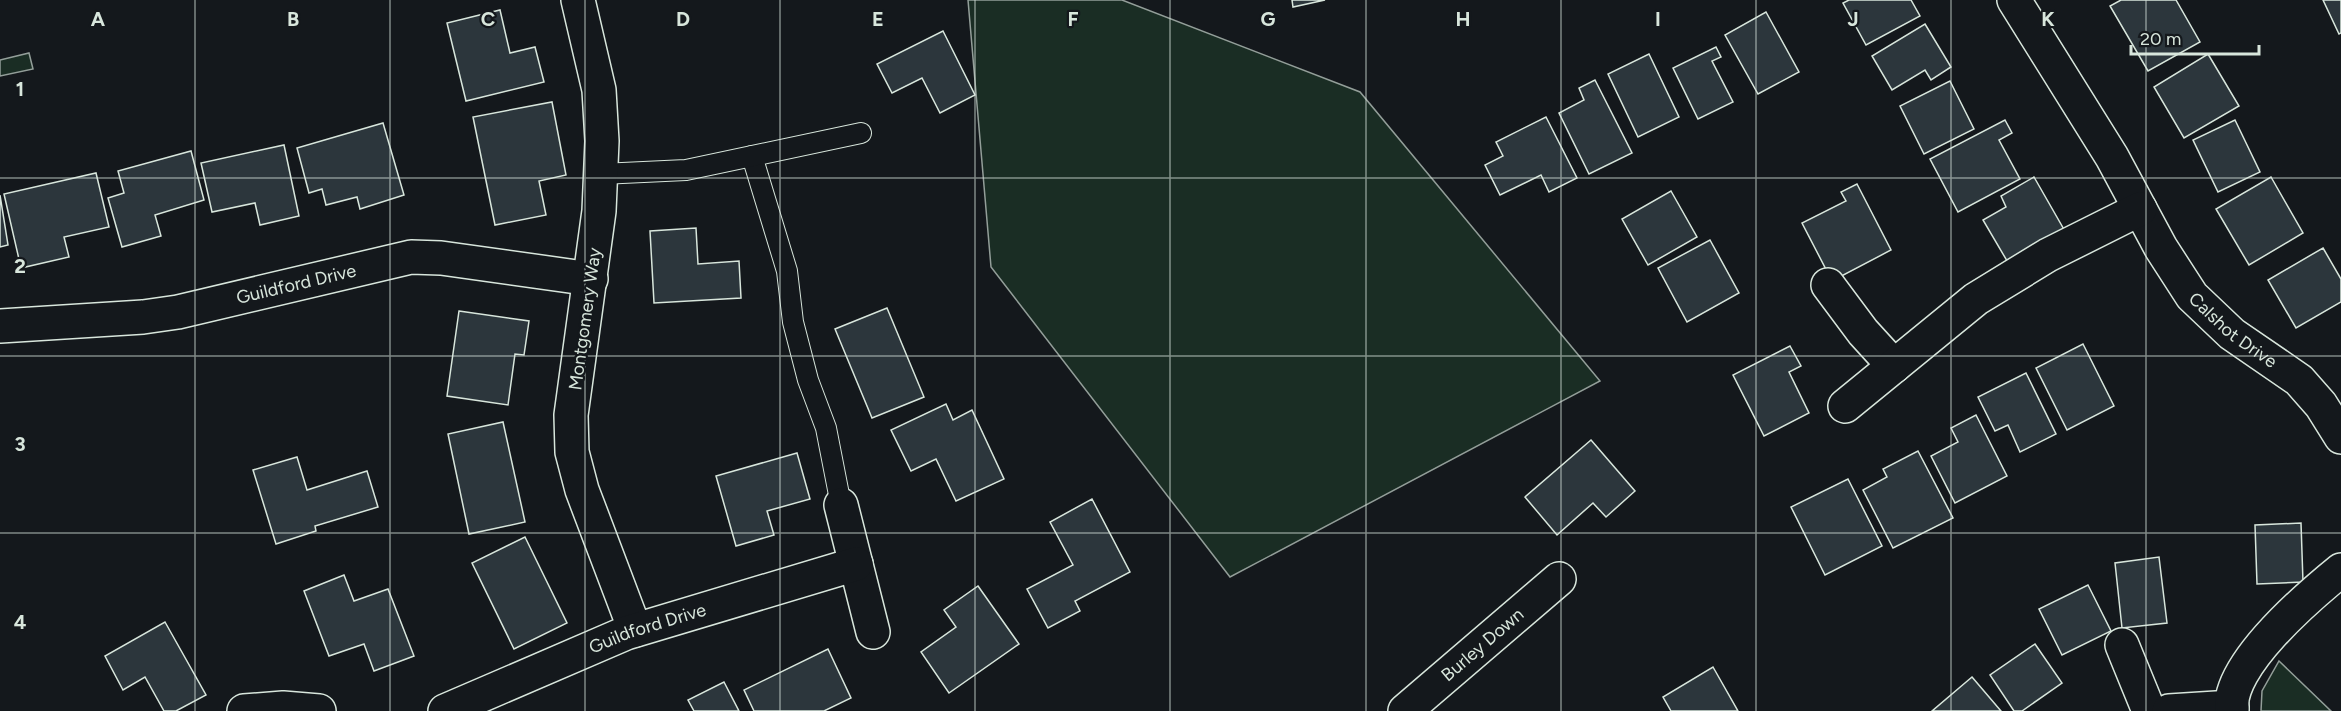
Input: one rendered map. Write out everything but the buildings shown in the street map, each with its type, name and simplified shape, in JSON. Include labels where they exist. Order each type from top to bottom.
[{"type":"street","name":"Montgomery Way","points":[[578,0],[599,90],[602,141],[591,279],[571,415],[572,452],[582,490],[635,630]]},
{"type":"street","name":"Calshot Drive","points":[[2014,0],[2112,157],[2176,274],[2192,296],[2232,334],[2298,380],[2321,405],[2341,437]]},
{"type":"street","points":[[1845,406],[1976,299],[2048,255],[2140,209]]},
{"type":"street","name":"Guildford Drive","points":[[0,326],[167,314],[411,257],[441,258],[591,279]]},
{"type":"street","points":[[1828,285],[1894,366]]},
{"type":"street","points":[[841,505],[873,632]]},
{"type":"street","name":"Guildford Drive","points":[[445,711],[635,630],[856,564]]},
{"type":"street","points":[[2169,711],[2232,709],[2236,683],[2258,652],[2283,623],[2341,570]]},
{"type":"street","name":"Burley Down","points":[[1405,711],[1559,579]]},
{"type":"street","points":[[2122,645],[2149,711]]},
{"type":"street","points":[[244,711],[283,708],[319,711]]},
{"type":"lane","points":[[601,174],[686,170],[861,133]]},
{"type":"lane","points":[[752,156],[787,271],[792,322],[808,380],[826,428],[841,505]]},
{"type":"green space","points":[[968,0],[1122,0],[1360,92],[1600,381],[1230,577],[991,267]]},
{"type":"green space","points":[[29,53],[33,69],[0,76],[0,60]]},
{"type":"green space","points":[[2279,661],[2331,711],[2261,711],[2262,691]]}]
